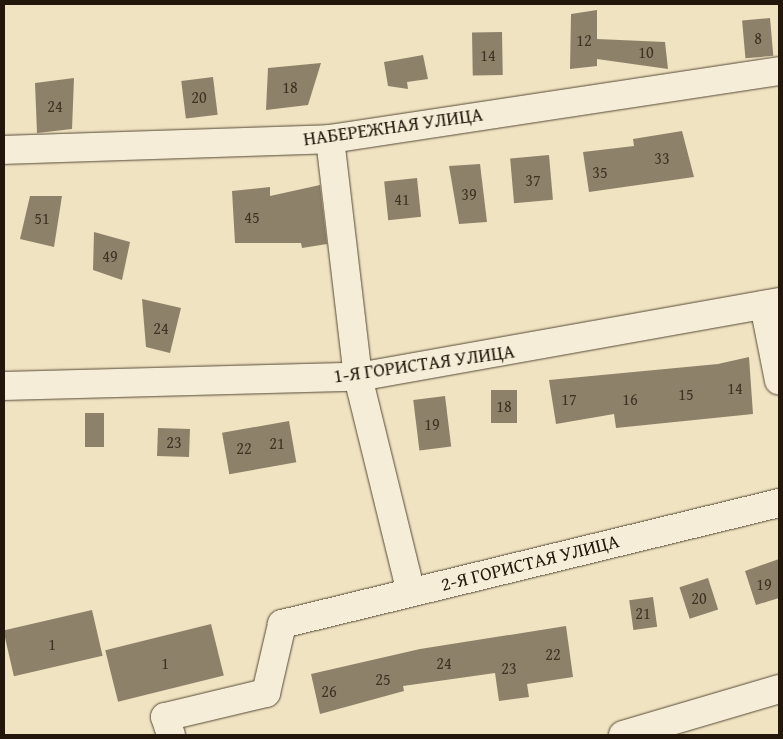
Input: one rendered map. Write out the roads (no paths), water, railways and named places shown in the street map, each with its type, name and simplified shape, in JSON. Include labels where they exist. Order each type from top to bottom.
[{"type":"street","name":"НАБЕРЕЖНАЯ УЛИЦА","points":[[4,150],[330,139],[779,71]]},
{"type":"street","points":[[330,139],[358,377],[411,592]]},
{"type":"street","points":[[772,304],[779,381]]},
{"type":"street","name":"1-Я ГОРИСТАЯ УЛИЦА","points":[[4,386],[358,377],[772,304]]},
{"type":"street","name":"2-Я ГОРИСТАЯ УЛИЦА","points":[[171,735],[165,717],[266,694],[282,624],[779,504]]},
{"type":"street","points":[[623,735],[779,689]]}]
